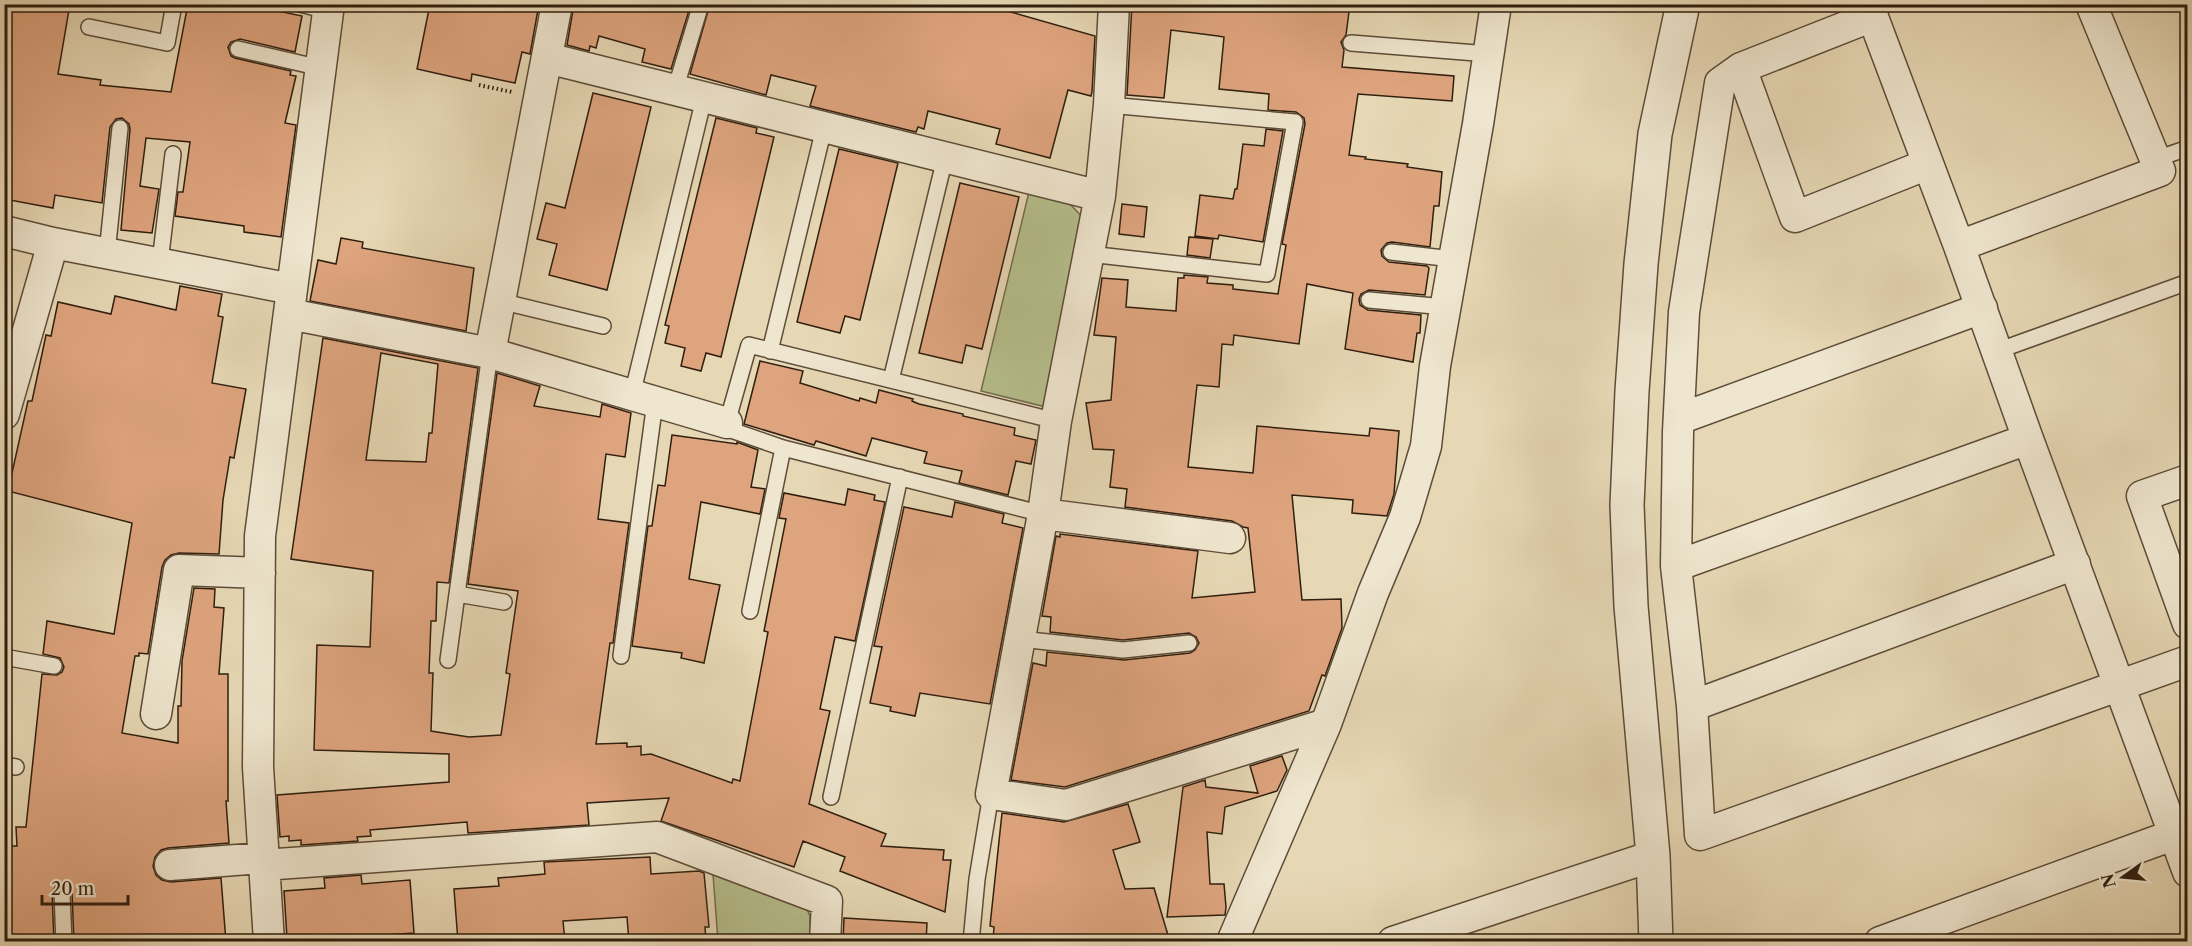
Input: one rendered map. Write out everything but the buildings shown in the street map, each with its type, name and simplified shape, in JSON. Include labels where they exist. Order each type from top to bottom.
[{"type":"street","points":[[490,353],[557,4]]},
{"type":"street","points":[[1114,4],[1109,105],[1100,196],[1056,420],[1043,514],[991,794],[1066,805],[1326,724]]},
{"type":"street","points":[[1232,942],[1326,724],[1373,593],[1405,517],[1426,446],[1445,307],[1496,4]]},
{"type":"street","points":[[1656,942],[1653,856],[1631,606],[1627,505],[1641,264],[1655,134],[1683,4]]},
{"type":"street","points":[[1959,246],[2160,171],[2091,4]]},
{"type":"street","points":[[268,942],[258,767],[260,536],[329,8]]},
{"type":"street","points":[[2187,661],[2118,686],[1700,835],[1692,706],[1676,566],[1679,419],[1684,312],[1720,83],[1741,68],[1870,10],[1982,308],[2118,686],[2179,837],[2187,872]]},
{"type":"street","points":[[547,58],[1100,196]]},
{"type":"street","points":[[1741,68],[1795,216],[1928,164]]},
{"type":"street","points":[[4,231],[53,243],[160,262],[291,301],[490,353],[727,423]]},
{"type":"street","points":[[4,414],[53,243]]},
{"type":"street","points":[[1679,419],[1982,308]]},
{"type":"street","points":[[1676,566],[2028,439]]},
{"type":"street","points":[[2187,480],[2142,496],[2187,624]]},
{"type":"street","points":[[1043,514],[1230,538]]},
{"type":"street","points":[[1692,706],[2075,564]]},
{"type":"street","points":[[156,714],[179,570],[260,573]]},
{"type":"street","points":[[170,865],[657,837],[828,901],[825,942]]},
{"type":"street","points":[[1880,942],[1941,931],[2179,837]]},
{"type":"street","points":[[1393,942],[1653,856]]},
{"type":"lane","points":[[89,27],[167,43],[174,4]]},
{"type":"lane","points":[[300,4],[329,8]]},
{"type":"lane","points":[[675,90],[701,4]]},
{"type":"lane","points":[[1351,43],[1489,54]]},
{"type":"lane","points":[[238,49],[321,68]]},
{"type":"lane","points":[[621,656],[643,399],[704,98]]},
{"type":"lane","points":[[1089,254],[1268,274],[1295,122],[1109,105]]},
{"type":"lane","points":[[107,253],[120,128]]},
{"type":"lane","points":[[770,351],[824,128]]},
{"type":"lane","points":[[2156,159],[2187,148]]},
{"type":"lane","points":[[160,262],[173,154]]},
{"type":"lane","points":[[891,380],[945,158]]},
{"type":"lane","points":[[1390,252],[1453,259]]},
{"type":"lane","points":[[1997,351],[2187,282]]},
{"type":"lane","points":[[1369,300],[1445,307]]},
{"type":"lane","points":[[500,301],[603,326]]},
{"type":"lane","points":[[1043,514],[783,448],[731,430],[727,423],[749,345],[1056,420]]},
{"type":"lane","points":[[448,660],[490,353]]},
{"type":"lane","points":[[750,611],[783,448]]},
{"type":"lane","points":[[831,797],[900,477]]},
{"type":"lane","points":[[457,594],[504,602]]},
{"type":"lane","points":[[1020,639],[1123,650],[1189,643]]},
{"type":"lane","points":[[4,657],[54,666]]},
{"type":"lane","points":[[971,942],[977,879],[991,794]]},
{"type":"lane","points":[[62,893],[64,942]]},
{"type":"green space","points":[[1029,192],[1069,203],[1085,220],[1050,408],[981,391]]},
{"type":"green space","points":[[713,874],[805,905],[810,916],[810,941],[718,941]]}]
